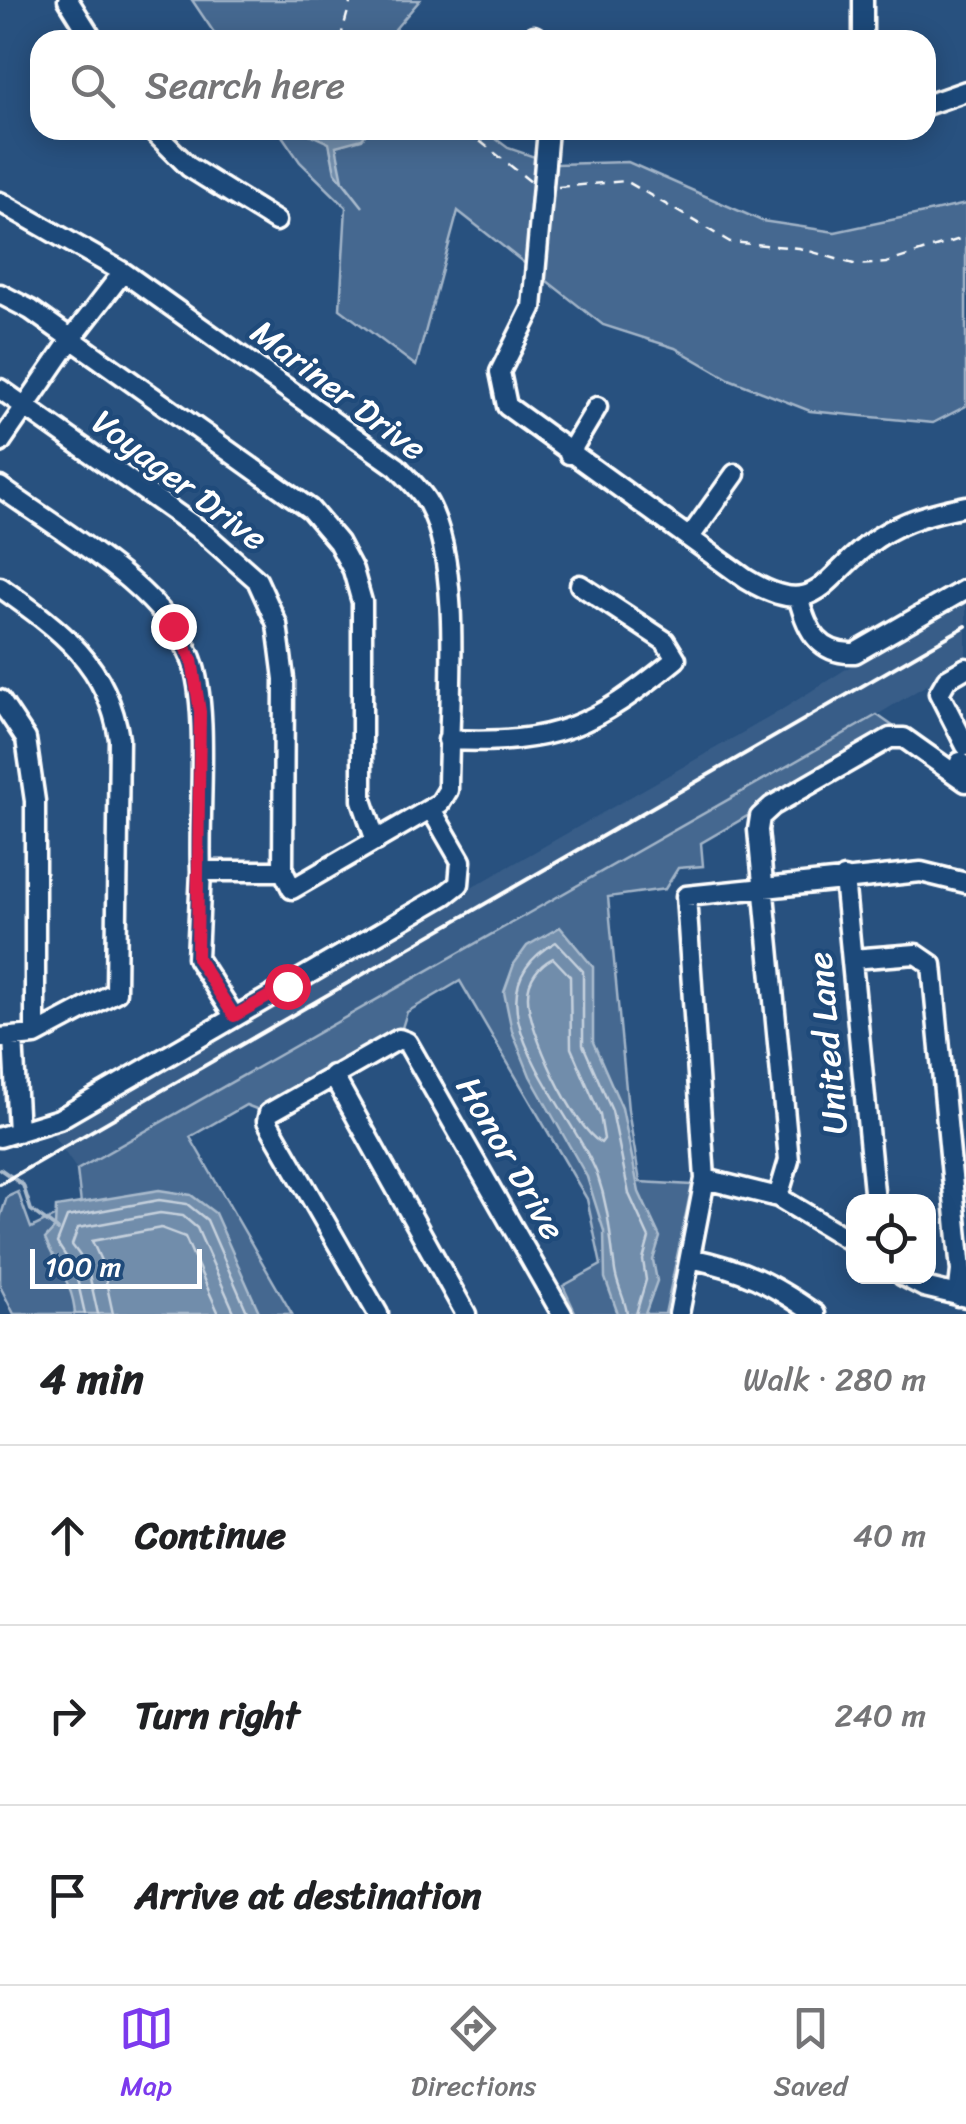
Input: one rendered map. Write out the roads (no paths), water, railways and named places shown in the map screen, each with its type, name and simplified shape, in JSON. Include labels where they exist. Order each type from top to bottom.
[{"type":"street","points":[[68,0],[87,30]]},
{"type":"street","points":[[863,0],[863,30]]},
{"type":"street","points":[[936,102],[966,92]]},
{"type":"street","points":[[162,140],[190,167],[276,221]]},
{"type":"street","points":[[547,140],[532,308],[503,359],[500,385],[507,406],[764,589],[799,600],[817,594],[881,535],[919,517],[966,506]]},
{"type":"street","name":"Mariner Drive","points":[[0,202],[123,272],[397,467],[427,501],[444,546],[448,790],[436,806]]},
{"type":"street","points":[[0,443],[123,272]]},
{"type":"street","points":[[0,294],[72,338],[293,496],[338,542],[362,602],[362,800],[376,841],[436,806],[461,861],[458,884],[59,1119],[9,1135],[6,1037],[35,1036],[116,992],[120,739],[115,711],[85,654],[60,630],[0,587]]},
{"type":"street","name":"Voyager Drive","points":[[0,389],[204,533],[257,580],[277,624],[284,679],[283,870],[292,890],[376,841]]},
{"type":"street","points":[[570,454],[597,407]]},
{"type":"street","points":[[690,537],[735,474]]},
{"type":"street","points":[[0,487],[154,601],[192,660],[200,712],[197,958],[234,1016]]},
{"type":"street","points":[[448,740],[512,744],[561,733],[628,698],[676,659],[665,641],[580,586]]},
{"type":"street","points":[[799,600],[805,626],[818,642],[838,654],[856,653],[966,589]]},
{"type":"street","points":[[963,760],[939,693],[948,680],[966,668]]},
{"type":"street","points":[[0,700],[26,738],[35,800],[35,1036]]},
{"type":"street","points":[[778,1197],[789,1160],[760,818],[772,806],[890,738],[904,738],[966,782]]},
{"type":"street","points":[[200,871],[283,870]]},
{"type":"street","points":[[679,1314],[705,1179],[686,896],[921,872],[966,884]]},
{"type":"street","name":"United Lane","points":[[844,878],[874,1194]]},
{"type":"street","points":[[852,959],[916,954],[932,965],[962,1296],[927,1284]]},
{"type":"street","name":"Honor Drive","points":[[333,1075],[398,1039],[407,1042],[562,1314]]},
{"type":"street","points":[[378,1314],[267,1121],[269,1113],[333,1075],[468,1310],[466,1314]]},
{"type":"street","points":[[705,1179],[778,1197],[846,1237]]},
{"type":"street","points":[[690,1258],[738,1268],[767,1281],[815,1314]]},
{"type":"water","points":[[323,140],[358,140],[336,146],[343,181],[363,207],[335,172],[329,143]]},
{"type":"water","points":[[560,927],[593,967],[593,1042],[622,1108],[639,1192],[660,1237],[653,1260],[657,1281],[645,1314],[618,1314],[605,1278],[604,1231],[587,1177],[530,1076],[512,1031],[504,992],[514,964],[527,946]]},
{"type":"water","points":[[159,1190],[191,1195],[215,1213],[260,1314],[75,1314],[68,1284],[45,1239],[55,1228],[56,1207]]},
{"type":"waterway","points":[[0,1169],[23,1185],[31,1210],[58,1230]]},
{"type":"railway","points":[[0,1184],[966,626]]}]
